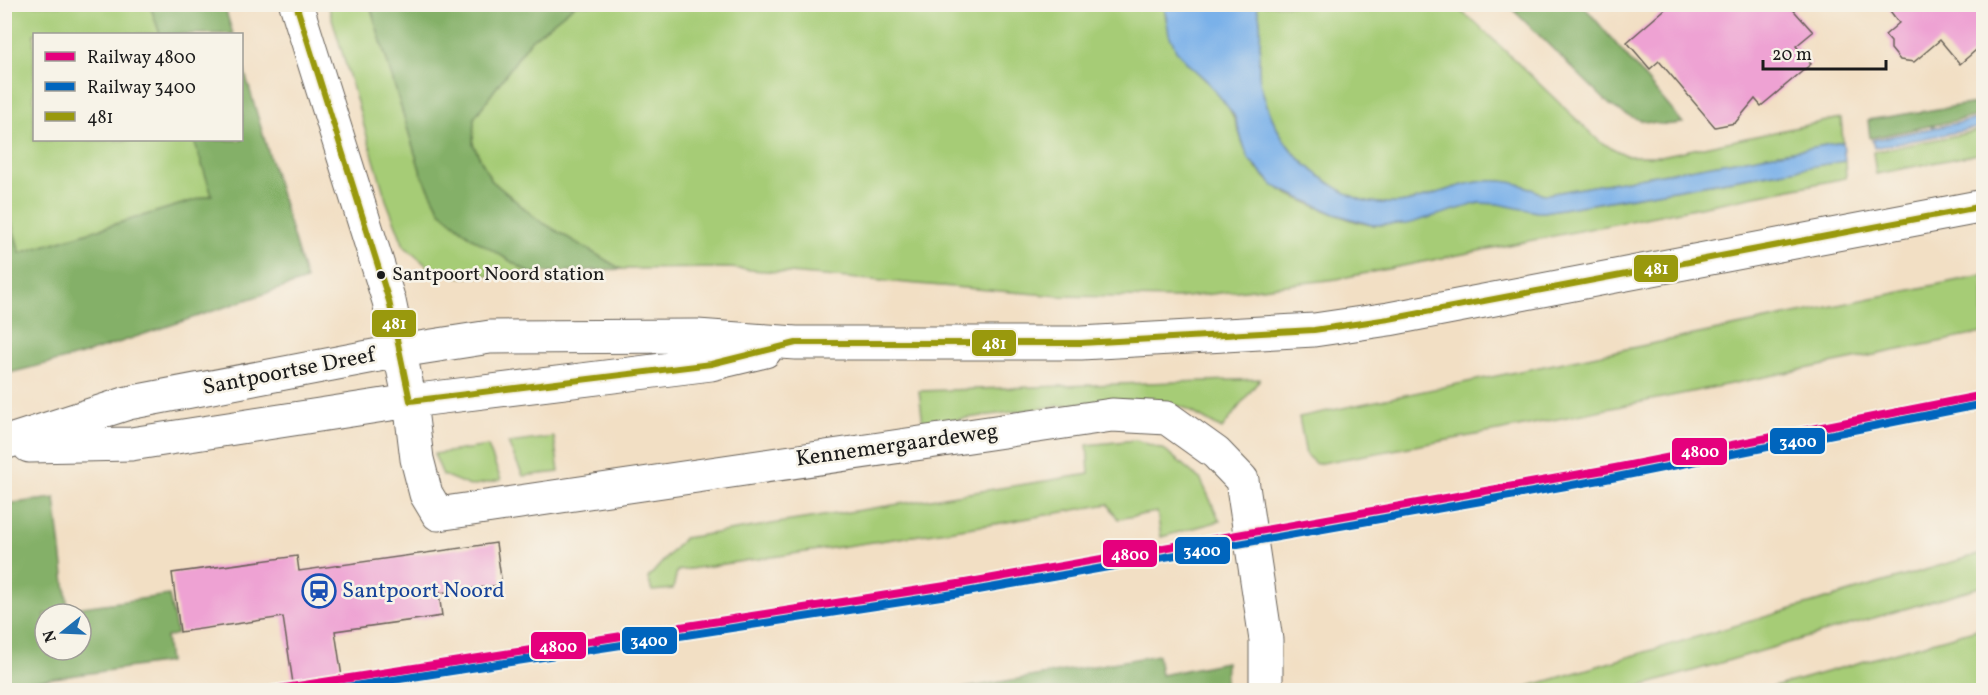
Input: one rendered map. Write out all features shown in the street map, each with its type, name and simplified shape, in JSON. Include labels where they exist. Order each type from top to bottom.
[{"type":"street","points":[[296,4],[389,301],[410,401]]},
{"type":"street","name":"Santpoortse Dreef","points":[[4,444],[128,403],[490,336],[698,336],[796,343],[1081,343],[1314,330],[1389,320],[1983,206]]},
{"type":"street","name":"Santpoortse Dreef","points":[[4,444],[131,444],[410,401],[711,364],[796,343]]},
{"type":"street","name":"Kennemergaardeweg","points":[[410,401],[417,459],[426,494],[438,514],[1112,416],[1167,418],[1216,453],[1242,480],[1266,640],[1266,690]]},
{"type":"green space","points":[[1164,4],[1171,37],[1185,59],[1225,102],[1256,168],[1273,185],[1284,192],[1324,210],[1364,224],[1379,225],[1414,220],[1481,203],[1508,205],[1544,212],[1845,161],[1846,178],[1337,279],[1178,298],[1060,296],[729,268],[621,269],[538,220],[491,180],[473,144],[474,118],[531,40],[575,5]]},
{"type":"green space","points":[[5,5],[150,5],[160,33],[33,33],[33,141],[194,141],[212,195],[20,253],[5,200]]},
{"type":"green space","points":[[150,5],[224,5],[233,33],[160,33]]},
{"type":"green space","points":[[328,5],[370,5],[421,173],[441,212],[472,238],[530,273],[462,277],[432,270],[404,246],[386,200]]},
{"type":"green space","points":[[370,5],[575,5],[531,40],[474,118],[473,144],[491,180],[538,220],[621,269],[530,273],[472,238],[441,212],[421,173]]},
{"type":"green space","points":[[1256,5],[1452,5],[1475,22],[1600,142],[1628,156],[1661,156],[1841,118],[1843,142],[1548,194],[1518,184],[1492,181],[1476,182],[1399,203],[1364,201],[1315,173],[1297,157],[1277,128],[1266,103],[1260,79],[1260,25]]},
{"type":"green space","points":[[1508,5],[1583,5],[1683,123],[1644,122],[1610,105]]},
{"type":"green space","points":[[243,66],[306,280],[82,355],[5,374],[5,200],[20,253],[212,195],[194,141],[243,141]]},
{"type":"green space","points":[[1983,102],[1983,115],[1870,138],[1868,120]]},
{"type":"green space","points":[[1983,130],[1983,153],[1876,174],[1873,152]]},
{"type":"green space","points":[[1983,275],[1983,333],[1503,430],[1316,464],[1306,455],[1299,417]]},
{"type":"green space","points":[[1260,379],[1222,429],[1183,407],[1146,399],[1081,403],[923,424],[919,391]]},
{"type":"green space","points":[[554,437],[559,472],[523,476],[508,443]]},
{"type":"green space","points":[[1136,440],[1165,450],[1201,480],[1220,521],[1161,537],[1157,512],[1118,519],[1108,504],[1001,523],[677,571],[673,589],[652,591],[648,578],[684,538],[1089,474],[1087,445]]},
{"type":"green space","points":[[488,446],[501,480],[470,486],[443,475],[434,454]]},
{"type":"green space","points":[[55,498],[67,602],[33,602],[33,662],[93,662],[93,606],[169,595],[177,634],[166,637],[169,662],[5,685],[5,504]]},
{"type":"green space","points":[[1983,553],[1983,586],[1628,690],[1516,690]]},
{"type":"green space","points":[[1983,627],[1983,690],[1763,690],[1974,630]]},
{"type":"green space","points":[[1158,655],[1161,675],[1226,662],[1225,690],[954,690]]},
{"type":"water","points":[[1164,5],[1256,5],[1260,25],[1260,79],[1266,103],[1277,128],[1297,157],[1315,173],[1364,201],[1399,203],[1476,182],[1492,181],[1518,184],[1548,194],[1843,142],[1845,161],[1544,212],[1479,203],[1407,224],[1372,225],[1335,214],[1274,186],[1248,158],[1234,115],[1206,80],[1176,50],[1169,34]]},
{"type":"water","points":[[1983,118],[1983,127],[1874,148],[1872,140]]},
{"type":"building","points":[[1671,4],[1788,4],[1813,32],[1796,46],[1811,64],[1761,106],[1755,99],[1735,123],[1715,127],[1659,61],[1650,69],[1627,42]]},
{"type":"building","points":[[1885,4],[1983,4],[1983,44],[1960,64],[1940,40],[1914,62],[1900,60],[1891,49],[1891,42],[1885,35],[1899,23]]},
{"type":"building","points":[[496,543],[502,585],[439,593],[442,616],[335,631],[344,690],[294,690],[283,617],[180,632],[172,573],[297,556],[299,571]]},
{"type":"rail line","name":"4800","points":[[272,690],[965,583],[1615,468],[1984,395]]},
{"type":"rail line","name":"3400","points":[[328,690],[967,592],[1617,477],[1984,404]]},
{"type":"transit line","name":"481","points":[[296,4],[389,301],[410,401],[711,364],[796,343],[1081,343],[1314,330],[1389,319],[1984,206]]},
{"type":"place","name":"Santpoort Noord station","points":[[381,275]]},
{"type":"place","name":"Santpoort Noord","points":[[319,591]]}]
